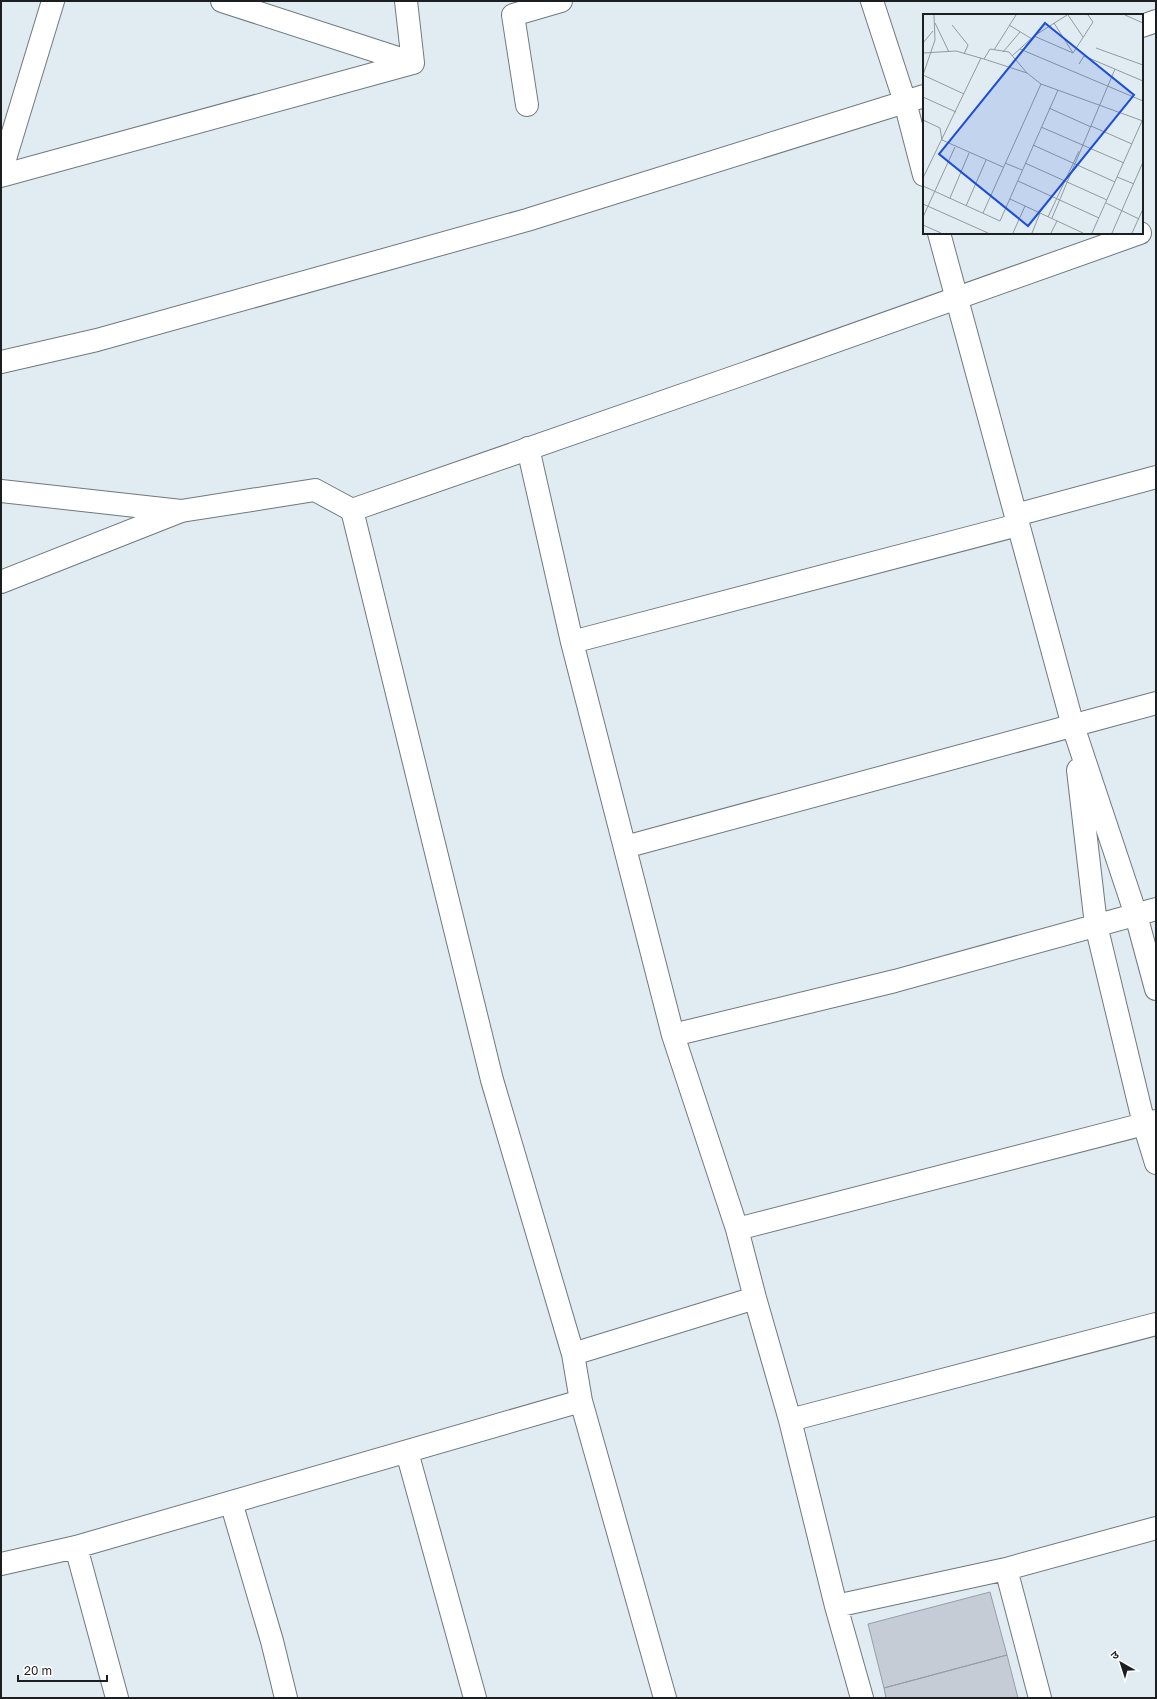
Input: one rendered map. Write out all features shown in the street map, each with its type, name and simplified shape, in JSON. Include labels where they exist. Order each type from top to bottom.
[{"type":"street","points":[[1,172],[53,1]]},
{"type":"street","points":[[222,1],[413,63]]},
{"type":"street","points":[[406,1],[413,63]]},
{"type":"street","points":[[527,105],[512,15],[561,1]]},
{"type":"street","points":[[872,1],[915,99],[923,167]]},
{"type":"street","points":[[1143,26],[1156,21]]},
{"type":"street","points":[[1,176],[413,63]]},
{"type":"street","points":[[1,362],[96,340],[527,220],[915,99]]},
{"type":"street","points":[[1143,232],[1156,228]]},
{"type":"street","points":[[939,234],[1073,726],[1146,912],[1156,989]]},
{"type":"street","points":[[1,582],[181,511],[314,490],[352,510],[746,373],[1138,234]]},
{"type":"street","points":[[528,448],[572,642],[673,1035],[737,1229],[790,1420],[836,1606],[862,1698]]},
{"type":"street","points":[[572,642],[1017,520],[1156,477]]},
{"type":"street","points":[[1,491],[181,511]]},
{"type":"street","points":[[352,510],[492,1080],[572,1354],[581,1401],[665,1698]]},
{"type":"street","points":[[625,847],[1156,703]]},
{"type":"street","points":[[1073,726],[1096,925],[1150,1122],[1156,1163]]},
{"type":"street","points":[[673,1035],[895,981],[1146,912]]},
{"type":"street","points":[[737,1229],[1150,1122]]},
{"type":"street","points":[[572,1354],[755,1298]]},
{"type":"street","points":[[790,1420],[1156,1324]]},
{"type":"street","points":[[1,1564],[76,1547],[581,1401]]},
{"type":"street","points":[[407,1452],[475,1698]]},
{"type":"street","points":[[231,1502],[272,1641],[286,1698]]},
{"type":"street","points":[[836,1606],[1006,1568],[1156,1528]]},
{"type":"street","points":[[76,1547],[117,1698]]},
{"type":"street","points":[[1006,1568],[1040,1698]]},
{"type":"building","points":[[990,1592],[1007,1655],[884,1688],[868,1624]]},
{"type":"building","points":[[1007,1655],[1018,1698],[886,1698],[884,1688]]}]
